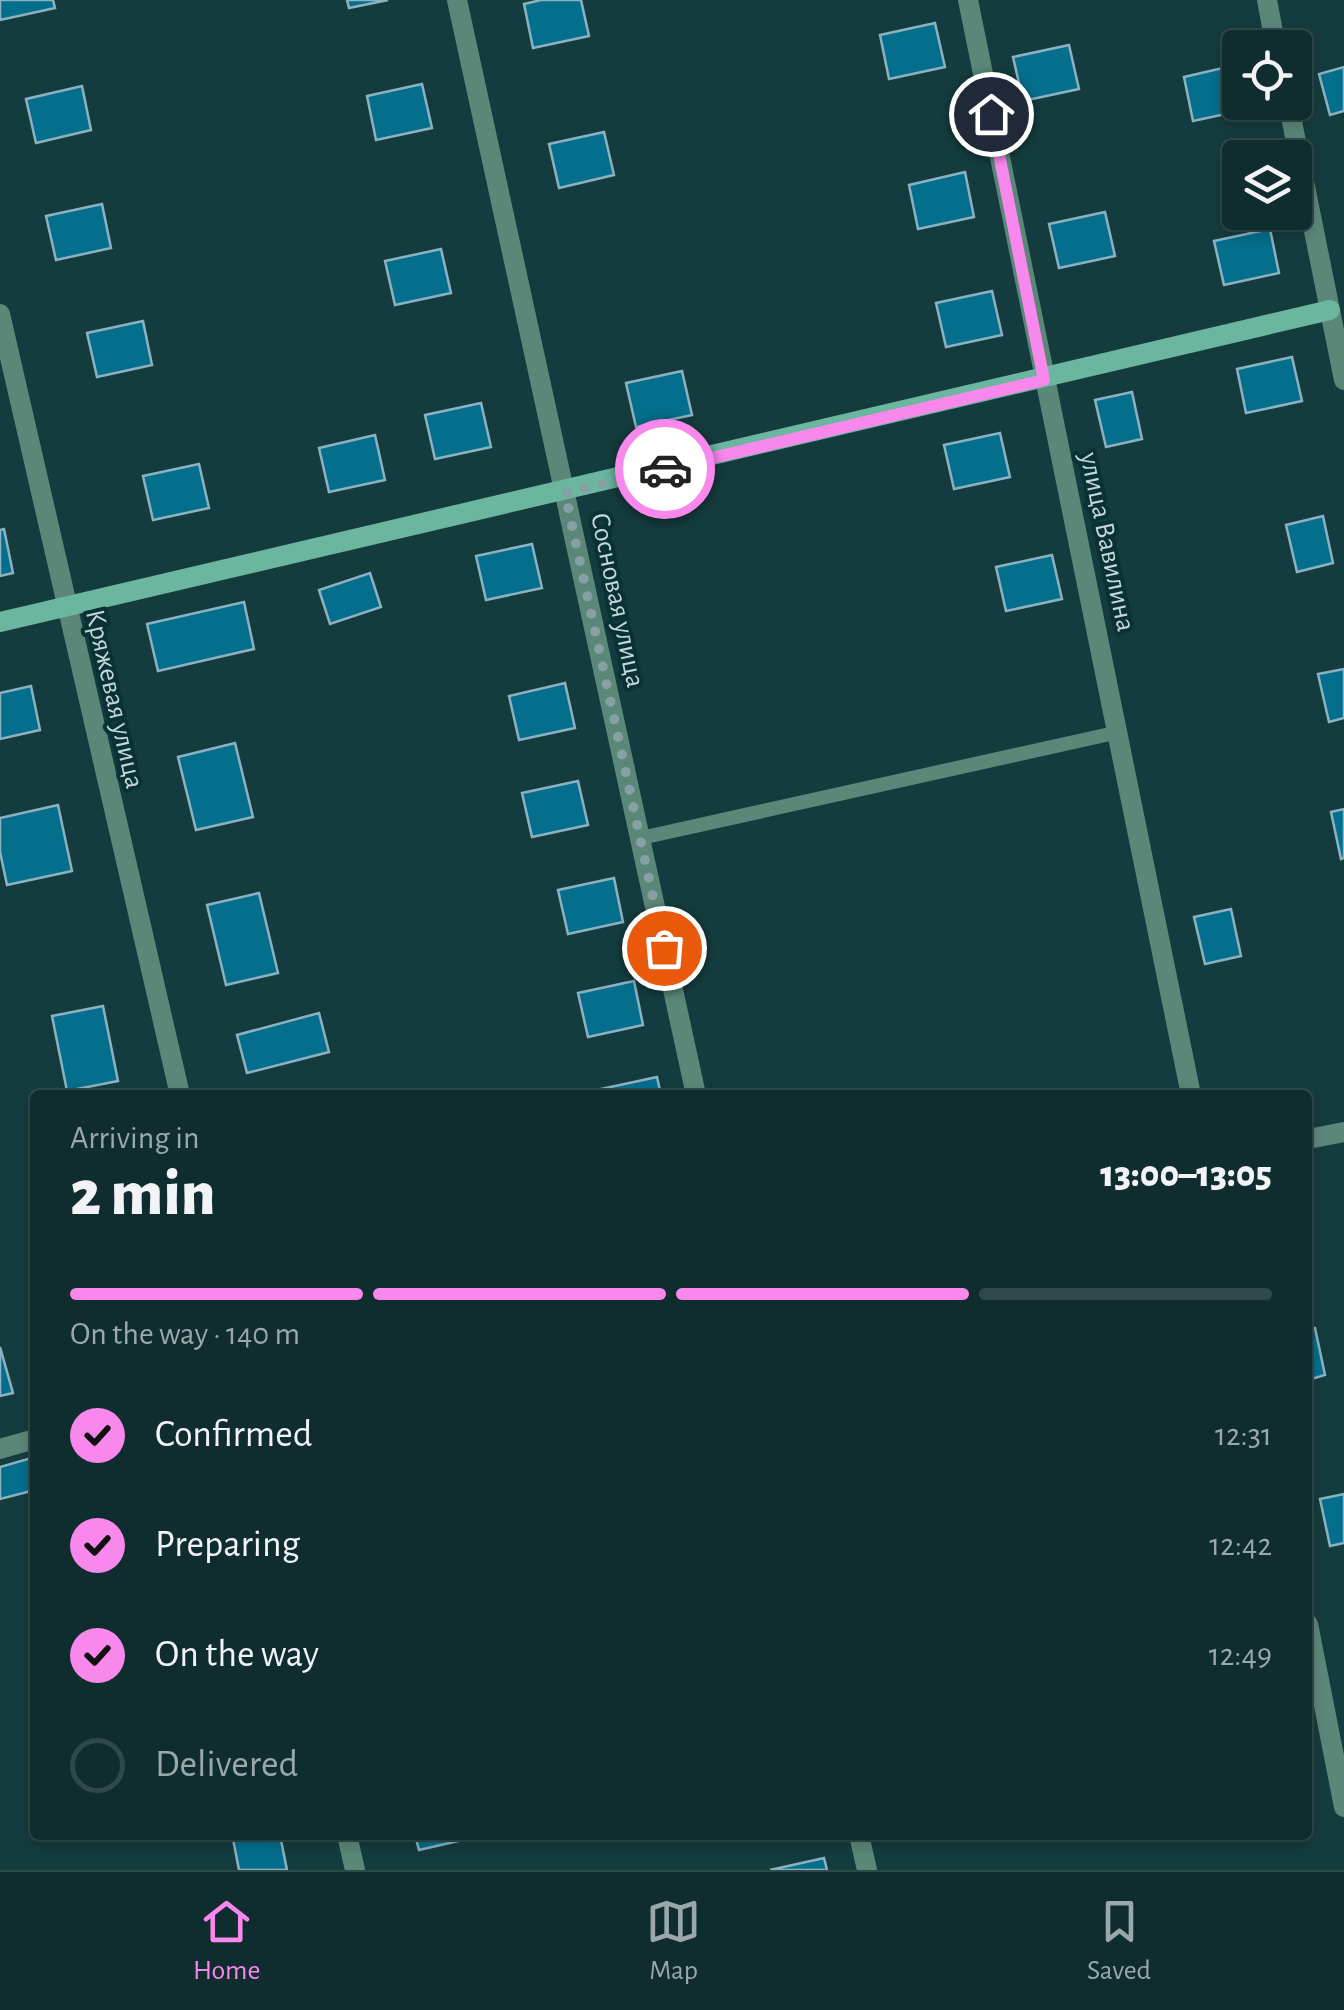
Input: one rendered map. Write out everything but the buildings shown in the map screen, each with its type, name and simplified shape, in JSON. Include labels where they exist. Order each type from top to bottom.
[{"type":"street","name":"Сосновая улица","points":[[457,0],[695,1090]]},
{"type":"street","name":"улица Вавилина","points":[[968,0],[1189,1090]]},
{"type":"street","points":[[1267,0],[1273,30]]},
{"type":"street","points":[[1292,120],[1337,307],[1344,380]]},
{"type":"street","points":[[0,622],[565,493],[1337,307]]},
{"type":"street","name":"Кряжевая улица","points":[[0,314],[64,606],[179,1090]]},
{"type":"street","points":[[1312,1138],[1344,1132]]},
{"type":"street","points":[[0,1448],[30,1440]]},
{"type":"street","points":[[1312,1644],[1344,1806]]},
{"type":"street","points":[[348,1840],[354,1870]]},
{"type":"street","points":[[860,1840],[867,1870]]},
{"type":"lane","points":[[640,838],[1119,732]]},
{"type":"way so far","points":[[664,948],[565,493],[665,469]]},
{"type":"route","points":[[665,469],[1044,380],[991,114]]}]
